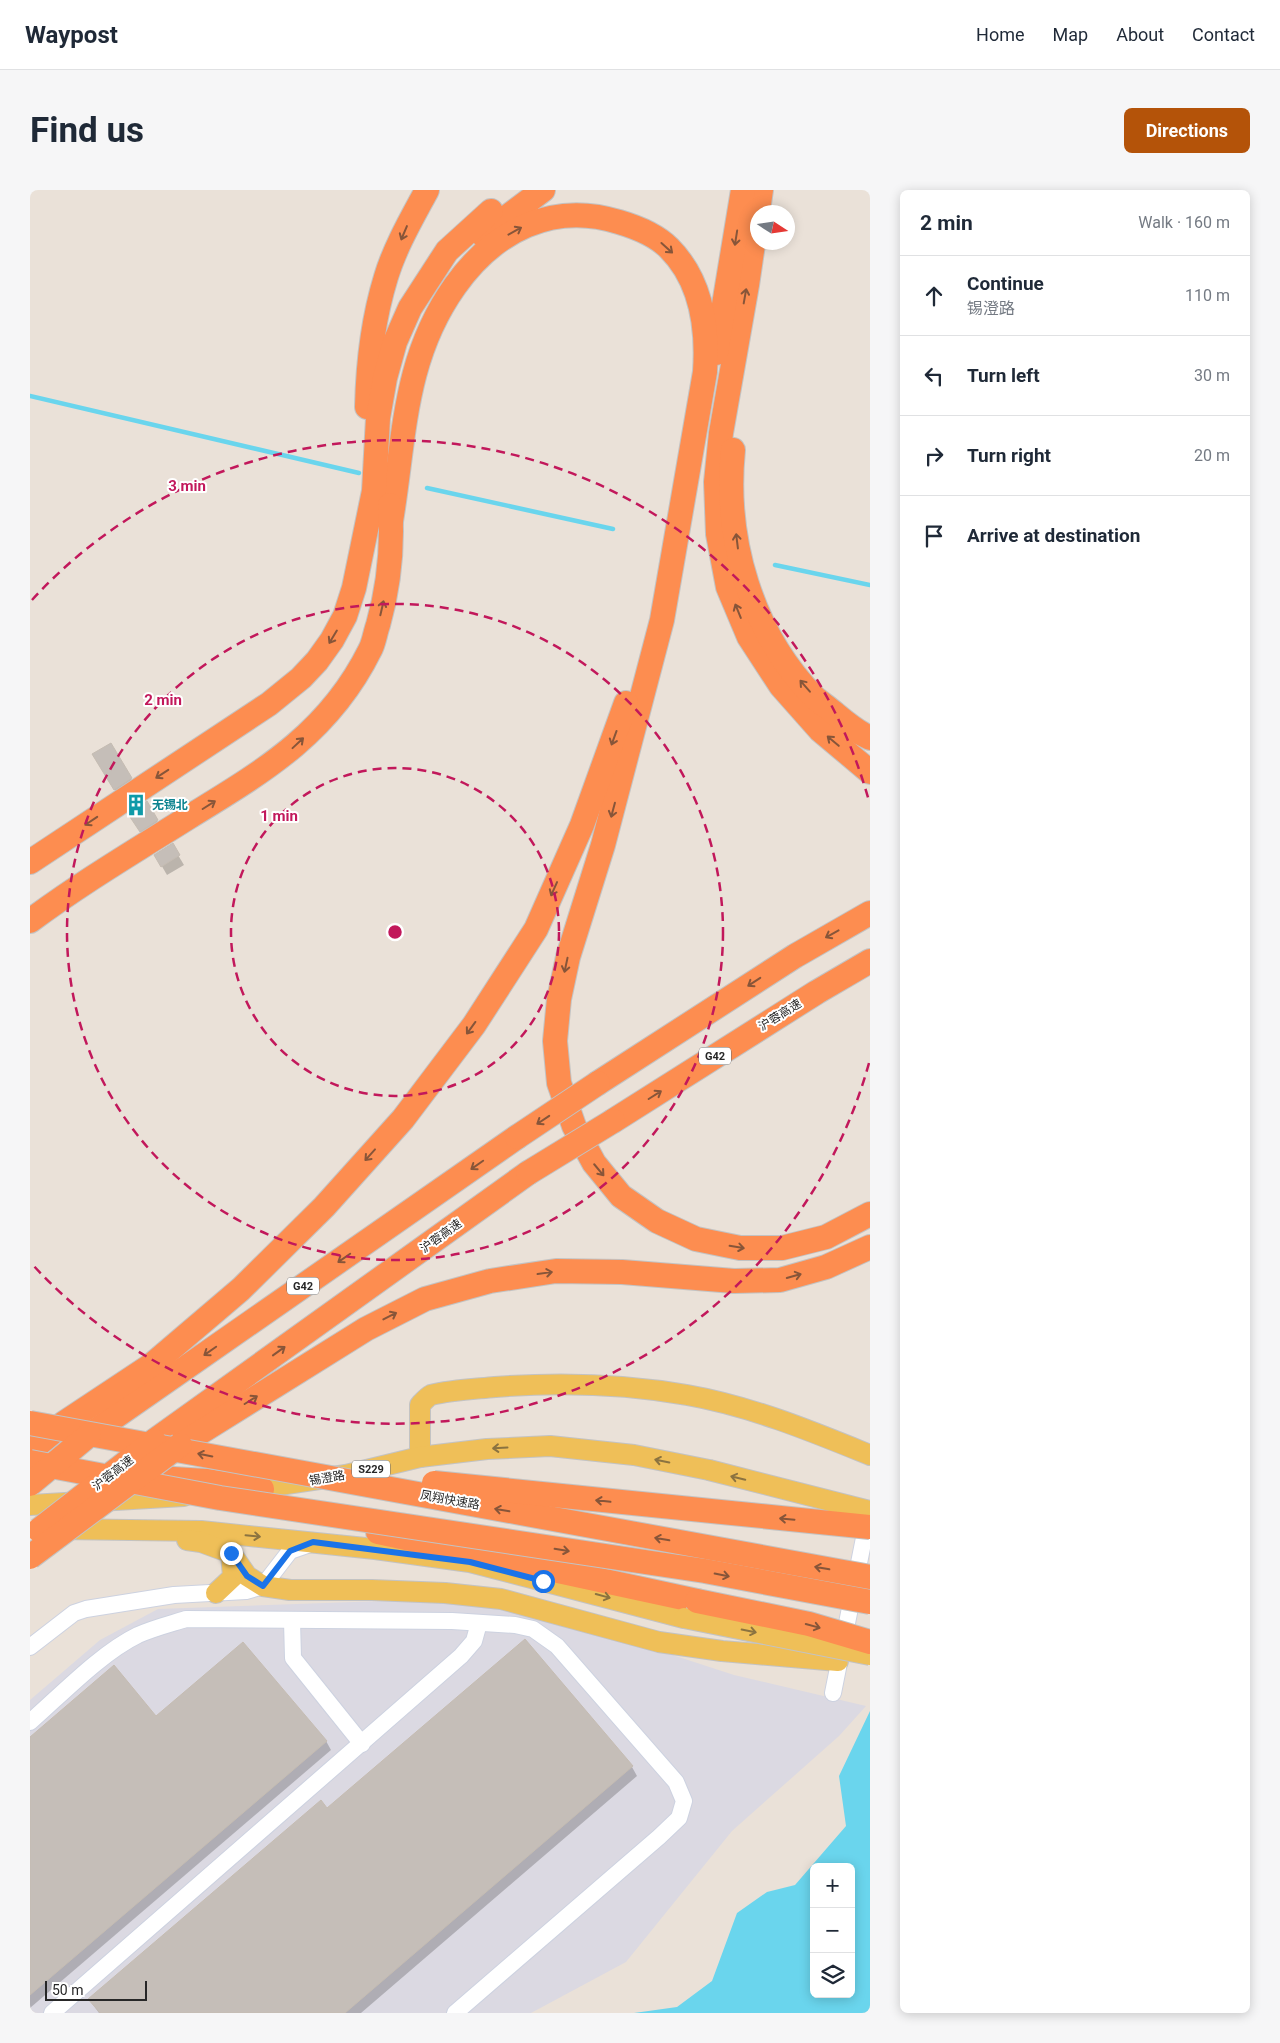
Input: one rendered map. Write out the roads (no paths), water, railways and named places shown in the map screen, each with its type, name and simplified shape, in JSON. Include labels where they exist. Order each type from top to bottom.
[{"type":"highway","points":[[360,558],[368,381],[374,328],[386,276],[408,225],[427,190]]},
{"type":"highway","points":[[30,862],[254,715],[301,678],[332,640],[345,616],[354,588],[374,491],[378,418],[385,378],[395,342],[410,308],[447,250],[496,207],[521,190]]},
{"type":"highway","points":[[392,521],[389,480],[392,414],[397,378],[408,346],[424,311],[465,254],[489,229],[543,190]]},
{"type":"highway","points":[[30,1451],[64,1423],[153,1364],[248,1282],[324,1207],[403,1118],[474,1025],[536,929],[582,825],[620,721],[683,507],[709,392],[730,278],[743,190]]},
{"type":"highway","points":[[760,190],[721,434],[716,482],[718,534],[728,587],[749,637],[781,686],[820,730],[870,772]]},
{"type":"highway","points":[[30,921],[69,892],[260,774],[294,747],[325,717],[351,684],[371,648],[383,607],[390,566],[392,521],[405,415],[412,381],[422,348],[437,315],[455,286],[480,257],[515,230],[534,222],[577,215],[613,220],[633,226],[668,248],[692,282],[705,324],[707,347],[705,372],[662,620],[603,846],[568,957],[561,991],[555,1041],[559,1083],[574,1126],[594,1163],[620,1196],[657,1221],[696,1238],[740,1248],[782,1248],[826,1237],[870,1214]]},
{"type":"highway","points":[[738,333],[736,420],[732,458],[733,502],[737,546],[748,590],[766,632],[784,660],[803,684],[816,699],[850,728],[870,738]]},
{"type":"highway","name":"G42","points":[[30,1484],[89,1435],[517,1137],[795,956],[870,913]]},
{"type":"highway","name":"沪蓉高速","points":[[30,1537],[154,1441],[528,1173],[817,992],[870,961]]},
{"type":"highway","points":[[30,1557],[180,1445],[366,1329],[425,1299],[490,1281],[556,1271],[622,1272],[734,1281],[780,1280],[826,1266],[870,1247]]},
{"type":"highway","name":"凤翔快速路","points":[[30,1423],[870,1577]]},
{"type":"highway","points":[[30,1462],[220,1498],[809,1624],[870,1642]]},
{"type":"highway","points":[[241,1462],[870,1527]]},
{"type":"highway","points":[[30,1474],[166,1478],[206,1481],[262,1489]]},
{"type":"highway","points":[[220,1498],[705,1571],[870,1602]]},
{"type":"main road","points":[[420,1457],[420,1405],[429,1396],[548,1383],[620,1387],[688,1395],[746,1409],[810,1431],[870,1456]]},
{"type":"main road","name":"锡澄路","points":[[30,1505],[262,1489],[346,1475],[420,1457],[487,1449],[550,1446],[634,1455],[709,1470],[870,1510]]},
{"type":"main road","points":[[30,1529],[200,1531],[313,1542],[470,1562],[684,1618],[870,1655]]},
{"type":"main road","points":[[96,1530],[201,1542],[231,1553],[247,1576],[263,1586],[290,1590],[372,1590],[444,1593],[501,1599],[659,1642],[722,1651],[838,1661]]},
{"type":"main road","points":[[216,1593],[233,1577],[231,1553]]},
{"type":"street","points":[[833,1693],[870,1510]]},
{"type":"street","points":[[30,1647],[74,1613],[86,1608],[174,1595],[246,1591],[263,1586],[290,1551],[313,1542]]},
{"type":"street","points":[[30,1722],[108,1654],[136,1636],[154,1628],[186,1619],[452,1621],[533,1628],[557,1646],[676,1782],[684,1801],[679,1818],[455,2013]]},
{"type":"street","points":[[292,1621],[293,1658],[362,1744]]},
{"type":"street","points":[[64,2009],[461,1656],[474,1641],[479,1623]]},
{"type":"water","points":[[870,1711],[870,2013],[634,2013],[677,2007],[712,1981],[737,1913],[767,1892],[795,1885],[810,1868],[810,1998],[855,1998],[855,1863],[814,1863],[846,1826],[839,1776]]},
{"type":"waterway","points":[[30,396],[359,473]]},
{"type":"waterway","points":[[427,488],[613,529]]},
{"type":"waterway","points":[[775,565],[870,585]]},
{"type":"place","name":"无锡北","points":[[136,805]]}]
